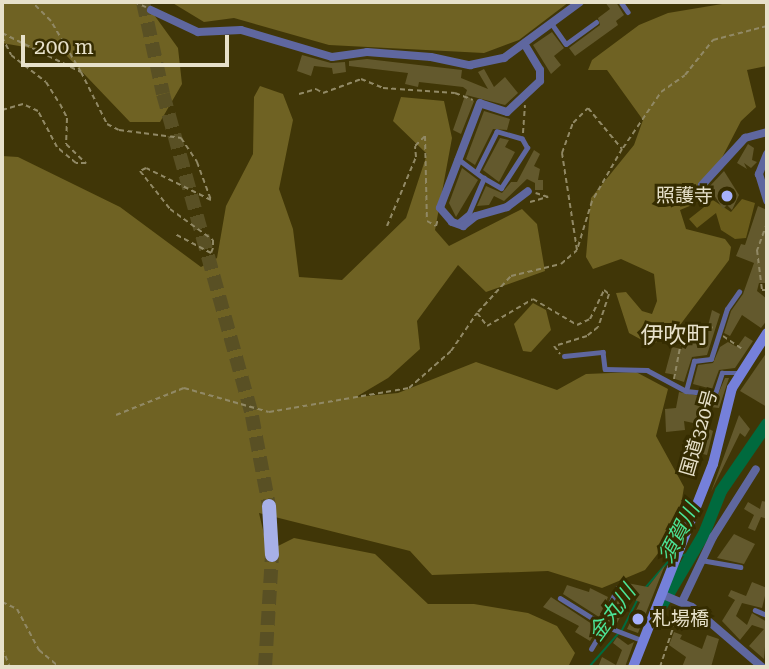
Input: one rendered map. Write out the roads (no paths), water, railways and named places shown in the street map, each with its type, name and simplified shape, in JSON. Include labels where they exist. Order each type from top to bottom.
[{"type":"highway","points":[[269,506],[272,555]]},
{"type":"street","points":[[151,10],[198,32],[241,30],[338,58],[367,52],[470,65],[504,58],[580,2]]},
{"type":"street","points":[[525,45],[540,70],[540,81],[507,112],[480,103],[440,208],[456,224],[463,226],[476,216],[507,207],[526,192]]},
{"type":"street","points":[[702,185],[745,138],[767,132]]},
{"type":"street","points":[[767,154],[759,174],[767,201]]},
{"type":"street","name":"国道320号","points":[[633,667],[674,557],[713,464],[739,373],[767,333]]},
{"type":"street","points":[[680,602],[701,560],[756,469]]},
{"type":"street","points":[[662,594],[680,602],[762,667]]},
{"type":"lane","points":[[621,2],[628,12]]},
{"type":"lane","points":[[551,22],[566,44],[596,22]]},
{"type":"lane","points":[[457,158],[485,178],[501,188],[506,186],[527,148],[522,139],[497,132],[477,172]]},
{"type":"lane","points":[[456,224],[468,213],[485,178]]},
{"type":"lane","points":[[687,391],[694,361],[711,359],[718,332],[739,292]]},
{"type":"lane","points":[[564,356],[603,352],[605,369],[647,370],[687,391],[715,394],[722,373],[739,373]]},
{"type":"lane","points":[[701,560],[740,567]]},
{"type":"lane","points":[[591,649],[617,589]]},
{"type":"lane","points":[[560,598],[616,631],[643,641]]},
{"type":"lane","points":[[755,610],[767,615]]},
{"type":"waterway","name":"須賀川","points":[[662,605],[704,534],[721,491],[767,424]]},
{"type":"waterway","name":"金丸川","points":[[681,556],[690,553]]},
{"type":"waterway","name":"金丸川","points":[[646,587],[669,561]]},
{"type":"waterway","name":"金丸川","points":[[622,630],[637,601]]},
{"type":"waterway","name":"金丸川","points":[[589,667],[618,634]]},
{"type":"tunnel","points":[[143,2],[163,94],[252,416],[269,506]]},
{"type":"tunnel","points":[[265,667],[272,555]]},
{"type":"place","name":"照護寺","points":[[727,196]]},
{"type":"place","name":"札場橋","points":[[638,619]]},
{"type":"district","name":"伊吹町","points":[[675,336]]}]
